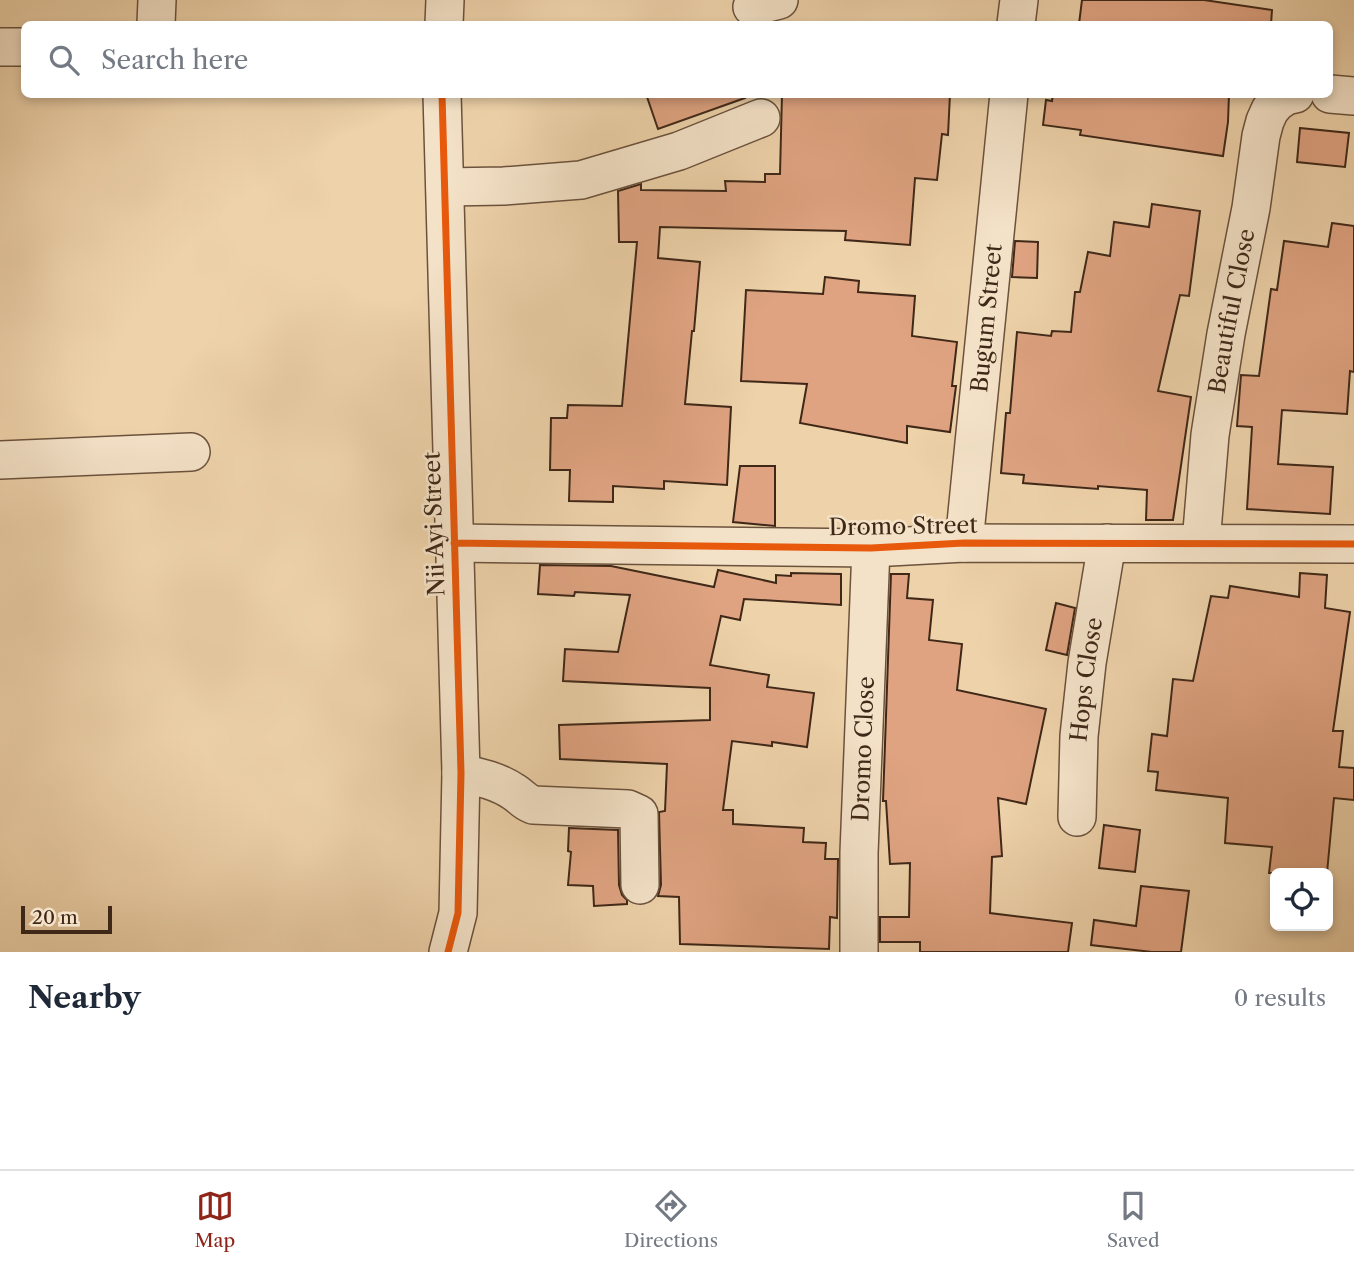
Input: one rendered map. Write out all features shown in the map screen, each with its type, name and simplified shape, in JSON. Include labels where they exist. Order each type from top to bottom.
[{"type":"street","points":[[156,21],[157,0]]},
{"type":"street","points":[[444,21],[445,0]]},
{"type":"street","points":[[1016,21],[1019,0]]},
{"type":"street","points":[[0,47],[21,47]]},
{"type":"street","points":[[1333,94],[1354,96]]},
{"type":"street","name":"Nii Ayi Street","points":[[442,98],[461,773],[458,913],[453,952]]},
{"type":"street","name":"Bugum Street","points":[[964,543],[1009,98]]},
{"type":"street","name":"Beautiful Close","points":[[1201,543],[1210,435],[1226,334],[1251,208],[1261,136],[1270,110],[1284,98]]},
{"type":"street","points":[[445,187],[581,180],[679,151],[761,118]]},
{"type":"street","points":[[0,460],[191,452]]},
{"type":"street","name":"Dromo Street","points":[[454,543],[871,548],[964,543],[1354,544]]},
{"type":"street","name":"Hops Close","points":[[1077,817],[1079,736],[1098,590],[1107,543]]},
{"type":"street","name":"Dromo Close","points":[[859,952],[860,840],[871,548]]},
{"type":"street","points":[[461,773],[489,780],[533,805],[628,809],[639,814],[640,885]]},
{"type":"building","points":[[1082,0],[1204,0],[1272,10],[1271,21],[1079,21]]},
{"type":"building","points":[[647,98],[745,98],[658,129]]},
{"type":"building","points":[[782,98],[950,98],[948,135],[942,134],[937,180],[915,178],[910,245],[845,240],[846,231],[660,227],[658,258],[700,262],[685,404],[731,407],[727,485],[664,481],[664,489],[613,486],[613,502],[569,501],[570,470],[550,470],[551,418],[567,418],[568,405],[622,406],[637,242],[619,242],[618,191],[641,184],[641,190],[726,191],[725,181],[765,182],[765,174],[780,174]]},
{"type":"building","points":[[1052,98],[1229,98],[1223,156],[1080,135],[1081,130],[1043,125],[1046,100],[1052,101]]},
{"type":"building","points":[[1300,128],[1349,133],[1345,167],[1297,162]]},
{"type":"building","points":[[1152,204],[1200,211],[1189,296],[1180,295],[1158,391],[1191,397],[1173,520],[1146,520],[1147,490],[1023,483],[1024,475],[1001,473],[1006,413],[1010,413],[1017,332],[1051,336],[1052,331],[1071,332],[1075,292],[1080,292],[1088,252],[1110,256],[1114,222],[1149,227]]},
{"type":"building","points":[[1332,223],[1354,226],[1354,372],[1350,371],[1347,414],[1282,410],[1278,464],[1333,467],[1330,514],[1247,509],[1252,427],[1237,426],[1241,375],[1259,376],[1271,289],[1277,290],[1284,241],[1328,247]]},
{"type":"building","points":[[1015,241],[1038,242],[1037,278],[1012,277]]},
{"type":"building","points":[[825,277],[859,281],[858,292],[915,296],[912,336],[957,342],[952,386],[956,386],[950,432],[907,426],[907,443],[800,423],[807,384],[741,381],[746,290],[823,294]]},
{"type":"building","points":[[740,466],[775,466],[775,526],[733,522]]},
{"type":"building","points":[[540,565],[611,566],[714,587],[718,570],[776,583],[776,575],[841,574],[841,605],[744,599],[740,620],[721,616],[710,665],[769,675],[767,687],[814,693],[807,747],[772,742],[772,746],[732,741],[723,810],[733,810],[733,824],[804,828],[803,842],[826,843],[825,859],[838,859],[837,918],[830,917],[829,949],[680,944],[679,897],[658,896],[661,885],[659,812],[665,811],[667,764],[560,759],[559,725],[710,720],[710,688],[563,681],[565,649],[618,652],[630,595],[575,592],[574,596],[538,594]]},
{"type":"building","points":[[1300,573],[1327,575],[1325,608],[1350,612],[1333,731],[1343,731],[1339,767],[1354,768],[1354,800],[1334,798],[1327,868],[1270,868],[1269,873],[1272,847],[1225,843],[1228,798],[1156,790],[1158,772],[1148,771],[1152,734],[1167,736],[1173,679],[1193,681],[1211,596],[1228,598],[1230,586],[1299,597]]},
{"type":"building","points":[[891,574],[909,574],[907,598],[933,600],[929,640],[962,644],[957,690],[1046,709],[1026,804],[998,798],[1002,856],[992,857],[990,913],[1072,923],[1068,952],[920,952],[920,942],[880,942],[880,917],[909,917],[910,863],[890,864],[886,801],[883,801]]},
{"type":"building","points":[[1056,603],[1075,608],[1067,655],[1046,650]]},
{"type":"building","points":[[1104,825],[1140,830],[1135,872],[1099,868]]},
{"type":"building","points":[[569,828],[618,830],[619,885],[627,904],[594,906],[593,886],[568,885],[571,852],[568,851]]},
{"type":"building","points":[[1141,886],[1189,891],[1181,952],[1152,952],[1091,945],[1094,920],[1136,926]]},
{"type":"cycle path","points":[[442,98],[461,773],[458,913],[448,952]]},
{"type":"cycle path","points":[[454,543],[871,548],[964,543],[1354,544]]}]
